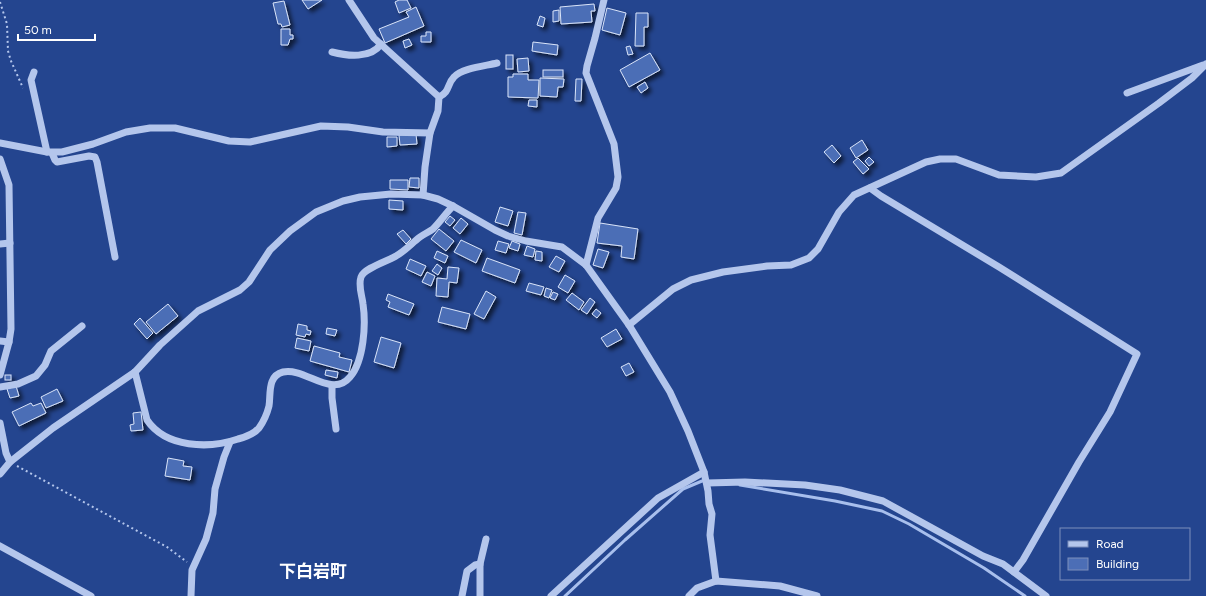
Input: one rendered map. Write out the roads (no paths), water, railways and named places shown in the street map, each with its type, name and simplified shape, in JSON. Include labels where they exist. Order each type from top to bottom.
[{"type":"street","points":[[349,0],[374,38],[439,97]]},
{"type":"street","points":[[586,264],[598,218],[616,188],[618,177],[614,144],[586,73],[604,0]]},
{"type":"street","points":[[332,52],[350,56],[366,54],[378,48],[381,44]]},
{"type":"street","points":[[439,97],[445,94],[453,77],[460,72],[497,63]]},
{"type":"street","points":[[629,325],[673,289],[691,280],[723,272],[767,266],[791,265],[809,258],[818,249],[839,212],[854,195],[926,162],[940,159],[956,159],[999,175],[1036,177],[1061,173],[1159,104],[1192,78],[1206,64]]},
{"type":"street","points":[[1127,93],[1206,64]]},
{"type":"street","points":[[34,72],[31,80],[49,153],[57,162],[89,156],[95,157],[115,257]]},
{"type":"street","points":[[423,195],[430,133],[438,111],[439,97]]},
{"type":"street","points":[[0,143],[49,153],[62,152],[93,144],[126,132],[150,128],[175,128],[229,141],[250,142],[321,126],[348,127],[383,132],[430,133]]},
{"type":"street","points":[[0,159],[9,185],[11,329],[10,342],[0,375]]},
{"type":"street","points":[[870,188],[1137,354],[1110,412],[1075,469],[1023,560],[1014,572]]},
{"type":"street","points":[[0,474],[10,462],[53,428],[135,372],[160,345],[198,311],[240,290],[248,282],[270,250],[290,230],[316,212],[343,201],[360,198],[391,194],[423,195],[438,199],[453,206],[508,236],[562,248],[586,264],[629,325],[670,392],[688,431],[707,483],[709,504],[712,514],[710,535],[716,581]]},
{"type":"street","points":[[135,372],[147,420],[160,433],[173,440],[186,444],[214,444],[230,442],[250,435],[262,424],[269,405],[272,380],[277,375],[283,372],[293,372],[332,385],[344,382],[350,378],[361,354],[364,323],[360,283],[361,276],[366,271],[397,256],[433,229],[453,206]]},
{"type":"street","points":[[0,244],[10,243]]},
{"type":"street","points":[[0,387],[18,384],[36,376],[45,365],[51,351],[82,326]]},
{"type":"street","points":[[0,341],[10,342]]},
{"type":"street","points":[[332,385],[336,429]]},
{"type":"street","points":[[0,423],[6,453],[10,462]]},
{"type":"street","points":[[191,596],[192,570],[206,539],[213,513],[215,489],[230,442]]},
{"type":"street","points":[[551,596],[658,498],[704,472]]},
{"type":"street","points":[[707,483],[745,482],[805,485],[840,490],[883,501],[983,556],[1003,564],[1025,582],[1046,596]]},
{"type":"street","points":[[480,596],[480,564],[486,539]]},
{"type":"street","points":[[0,546],[91,596]]},
{"type":"street","points":[[462,596],[467,571],[480,564]]},
{"type":"street","points":[[689,596],[697,588],[716,581],[780,586],[817,596]]},
{"type":"waterway","points":[[565,596],[683,489],[702,481],[707,481]]},
{"type":"waterway","points":[[740,485],[835,501],[882,511],[909,524],[984,568],[1025,596]]},
{"type":"district","name":"下白岩町","points":[[313,571]]}]
